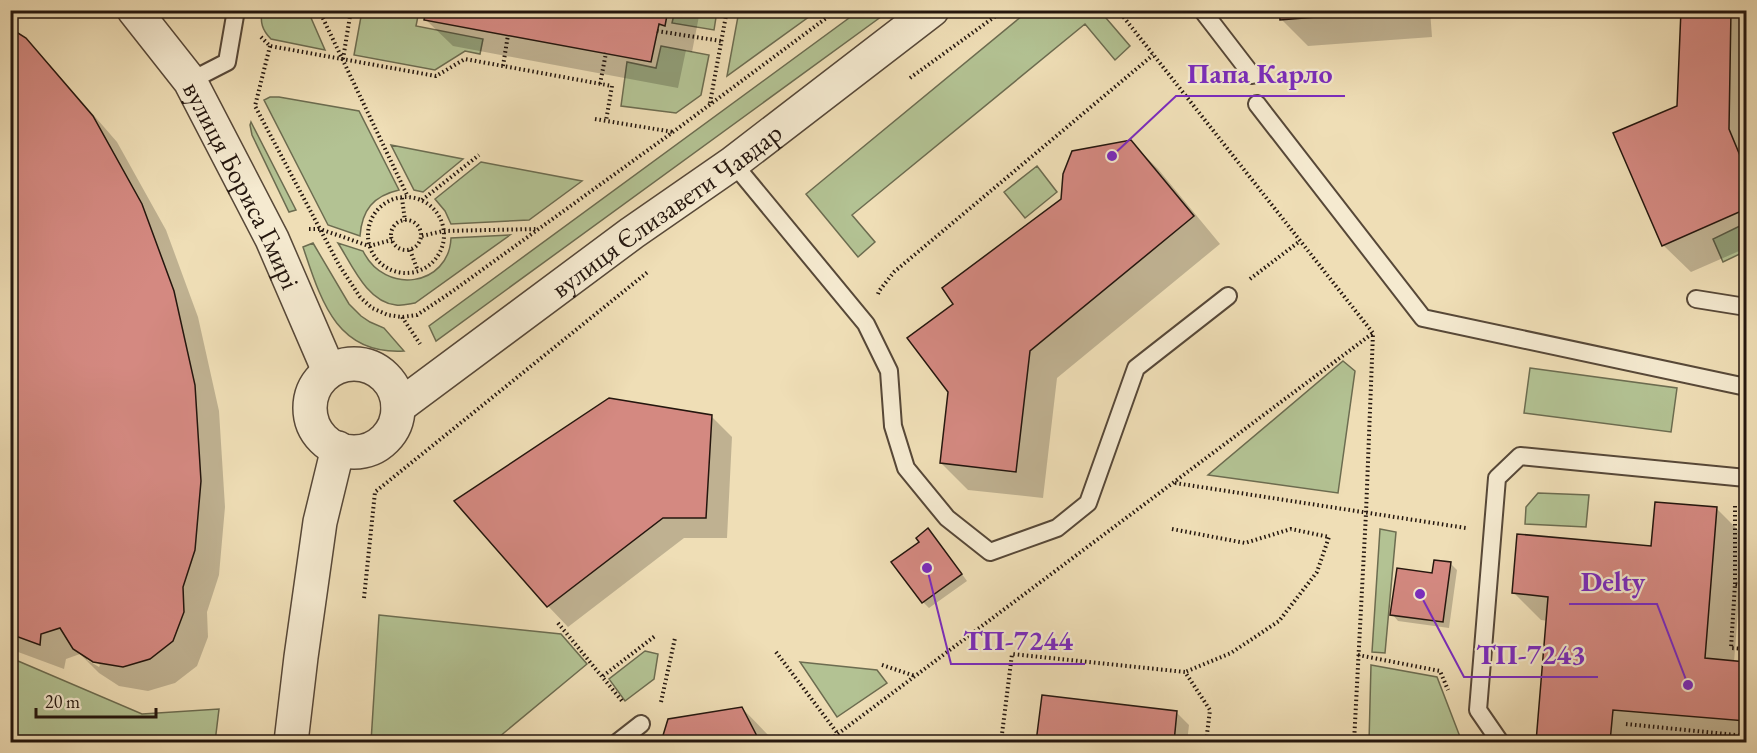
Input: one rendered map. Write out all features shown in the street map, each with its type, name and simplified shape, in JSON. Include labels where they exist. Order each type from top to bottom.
[{"type":"street","name":"вулиця Бориса Гмирі","points":[[134,10],[190,81],[272,238],[329,371]]},
{"type":"street","name":"вулиця Єлизавети Чавдар","points":[[398,407],[632,233],[733,163],[932,10]]},
{"type":"street","points":[[355,364],[368,366],[380,372],[390,382],[396,394],[398,407],[396,422],[379,444],[366,450],[351,452],[326,441],[317,431],[310,405],[319,380],[329,371],[355,364]]},
{"type":"street","points":[[291,742],[320,522],[338,448]]},
{"type":"lane","points":[[190,81],[227,62],[236,10]]},
{"type":"lane","points":[[1202,10],[1252,75]]},
{"type":"lane","points":[[1257,104],[1423,318],[1746,387]]},
{"type":"lane","points":[[733,163],[866,324],[889,371],[893,426],[906,468],[947,518],[990,552],[1058,528],[1088,503],[1136,368],[1228,296]]},
{"type":"lane","points":[[1696,299],[1746,307]]},
{"type":"lane","points":[[1500,742],[1478,710],[1497,477],[1520,456],[1746,478]]},
{"type":"lane","points":[[618,742],[641,724]]},
{"type":"path","points":[[319,10],[408,198]]},
{"type":"path","points":[[343,59],[351,10]]},
{"type":"path","points":[[710,103],[727,10]]},
{"type":"path","points":[[270,46],[255,106],[339,265],[360,297],[372,308],[388,315],[402,317],[417,315],[450,293],[674,132],[837,10]]},
{"type":"path","points":[[908,79],[1004,10]]},
{"type":"path","points":[[1118,10],[1373,333],[1354,742]]},
{"type":"path","points":[[657,31],[721,41]]},
{"type":"path","points":[[258,33],[270,46],[436,76],[465,59],[612,86],[606,121]]},
{"type":"path","points":[[502,66],[508,35]]},
{"type":"path","points":[[600,84],[606,53]]},
{"type":"path","points":[[878,300],[879,291],[894,272],[1153,56]]},
{"type":"path","points":[[595,119],[674,132]]},
{"type":"path","points":[[422,200],[479,155]]},
{"type":"path","points":[[402,197],[405,220]]},
{"type":"path","points":[[402,197],[422,200],[437,213],[443,225],[444,238],[441,251],[434,262],[423,270],[410,273],[396,273],[385,267],[375,258],[369,246],[368,233],[375,214],[389,201],[402,197]]},
{"type":"path","points":[[405,220],[415,223],[422,236],[418,245],[410,250],[395,246],[392,240],[393,228],[397,223],[405,220]]},
{"type":"path","points":[[307,229],[320,229],[369,246],[392,240]]},
{"type":"path","points":[[422,236],[443,231],[539,229]]},
{"type":"path","points":[[1228,296],[1300,242]]},
{"type":"path","points":[[410,250],[418,271]]},
{"type":"path","points":[[364,598],[375,492],[653,267]]},
{"type":"path","points":[[402,317],[425,352]]},
{"type":"path","points":[[827,742],[1373,333]]},
{"type":"path","points":[[1175,483],[1492,532]]},
{"type":"path","points":[[1735,495],[1735,585],[1731,648],[1746,649]]},
{"type":"path","points":[[1001,742],[1012,654],[1185,672],[1231,653],[1279,621],[1317,572],[1329,537],[1291,529],[1245,543],[1172,529]]},
{"type":"path","points":[[1735,585],[1746,585]]},
{"type":"path","points":[[558,623],[641,724],[659,710],[675,638]]},
{"type":"path","points":[[603,676],[655,636]]},
{"type":"path","points":[[776,652],[838,734]]},
{"type":"path","points":[[1358,655],[1440,671],[1449,691]]},
{"type":"path","points":[[882,665],[915,676]]},
{"type":"path","points":[[1185,672],[1210,710],[1206,742]]},
{"type":"path","points":[[1626,724],[1746,736]]},
{"type":"green space","points":[[675,10],[717,11],[714,30],[672,23]]},
{"type":"green space","points":[[739,10],[817,11],[727,76]]},
{"type":"green space","points":[[860,10],[889,11],[436,341],[429,326]]},
{"type":"green space","points":[[262,11],[308,11],[325,50],[271,39],[262,26]]},
{"type":"green space","points":[[362,11],[419,11],[416,26],[483,39],[480,54],[465,51],[435,70],[354,55]]},
{"type":"green space","points":[[1028,11],[1100,11],[1130,46],[1115,60],[1085,24],[852,215],[875,242],[858,257],[806,194]]},
{"type":"green space","points":[[661,46],[709,55],[701,95],[676,113],[621,106],[627,62],[656,68]]},
{"type":"green space","points":[[270,97],[359,111],[399,190],[382,196],[370,206],[363,219],[360,236],[328,225],[264,100]]},
{"type":"green space","points":[[251,122],[296,210],[289,212],[252,135]]},
{"type":"green space","points":[[391,145],[463,159],[423,192],[414,190]]},
{"type":"green space","points":[[481,162],[582,181],[529,220],[451,224],[445,211],[435,199]]},
{"type":"green space","points":[[1037,166],[1057,192],[1025,218],[1004,192]]},
{"type":"green space","points":[[1746,223],[1746,251],[1723,262],[1713,239]]},
{"type":"green space","points":[[510,235],[415,303],[401,305],[386,302],[369,290],[338,243],[363,251],[373,265],[386,275],[400,279],[414,279],[428,275],[440,267],[448,254],[451,238]]},
{"type":"green space","points":[[313,243],[349,304],[361,316],[384,328],[404,351],[381,350],[362,344],[347,334],[335,320],[317,286],[303,247]]},
{"type":"green space","points":[[1343,361],[1355,371],[1338,493],[1208,475]]},
{"type":"green space","points":[[1530,368],[1677,388],[1671,432],[1524,413]]},
{"type":"green space","points":[[1538,493],[1589,495],[1586,527],[1525,524],[1526,507]]},
{"type":"green space","points":[[1745,501],[1746,567],[1740,567]]},
{"type":"green space","points":[[1380,529],[1396,532],[1385,653],[1372,652]]},
{"type":"green space","points":[[379,615],[561,634],[587,664],[493,742],[371,742]]},
{"type":"green space","points":[[645,651],[658,654],[654,679],[625,701],[609,679]]},
{"type":"green space","points":[[11,658],[142,714],[219,709],[215,742],[28,742],[11,734]]},
{"type":"green space","points":[[800,662],[877,670],[887,683],[837,717]]},
{"type":"green space","points":[[1371,665],[1437,677],[1462,742],[1369,742]]},
{"type":"building","points":[[426,10],[668,10],[665,26],[659,24],[651,62],[424,20]]},
{"type":"building","points":[[1279,10],[1404,10],[1280,20]]},
{"type":"building","points":[[1681,10],[1731,10],[1729,129],[1746,170],[1746,209],[1662,246],[1613,133],[1677,106]]},
{"type":"building","points":[[10,28],[26,38],[93,116],[142,204],[174,291],[195,385],[201,481],[195,550],[183,587],[184,612],[173,641],[150,659],[123,667],[93,662],[73,649],[60,628],[41,634],[40,645],[10,634]]},
{"type":"building","points":[[1131,140],[1194,216],[1030,351],[1016,472],[940,463],[948,392],[907,338],[953,304],[942,288],[1061,199],[1063,174],[1072,151]]},
{"type":"building","points":[[609,398],[712,415],[706,518],[663,518],[547,607],[454,501]]},
{"type":"building","points":[[1655,502],[1717,507],[1705,658],[1746,662],[1746,721],[1613,710],[1610,742],[1536,742],[1548,597],[1512,593],[1517,534],[1651,546]]},
{"type":"building","points":[[928,528],[962,574],[922,603],[891,562],[919,542],[916,538]]},
{"type":"building","points":[[1434,560],[1451,562],[1443,622],[1390,615],[1397,568],[1432,573]]},
{"type":"building","points":[[1042,695],[1177,711],[1174,742],[1036,742]]},
{"type":"building","points":[[742,707],[760,742],[661,742],[668,719]]},
{"type":"place","name":"Папа Карло","points":[[1112,156]]},
{"type":"place","name":"ТП-7244","points":[[927,568]]},
{"type":"place","name":"ТП-7243","points":[[1420,594]]},
{"type":"place","name":"Delty","points":[[1688,685]]}]
